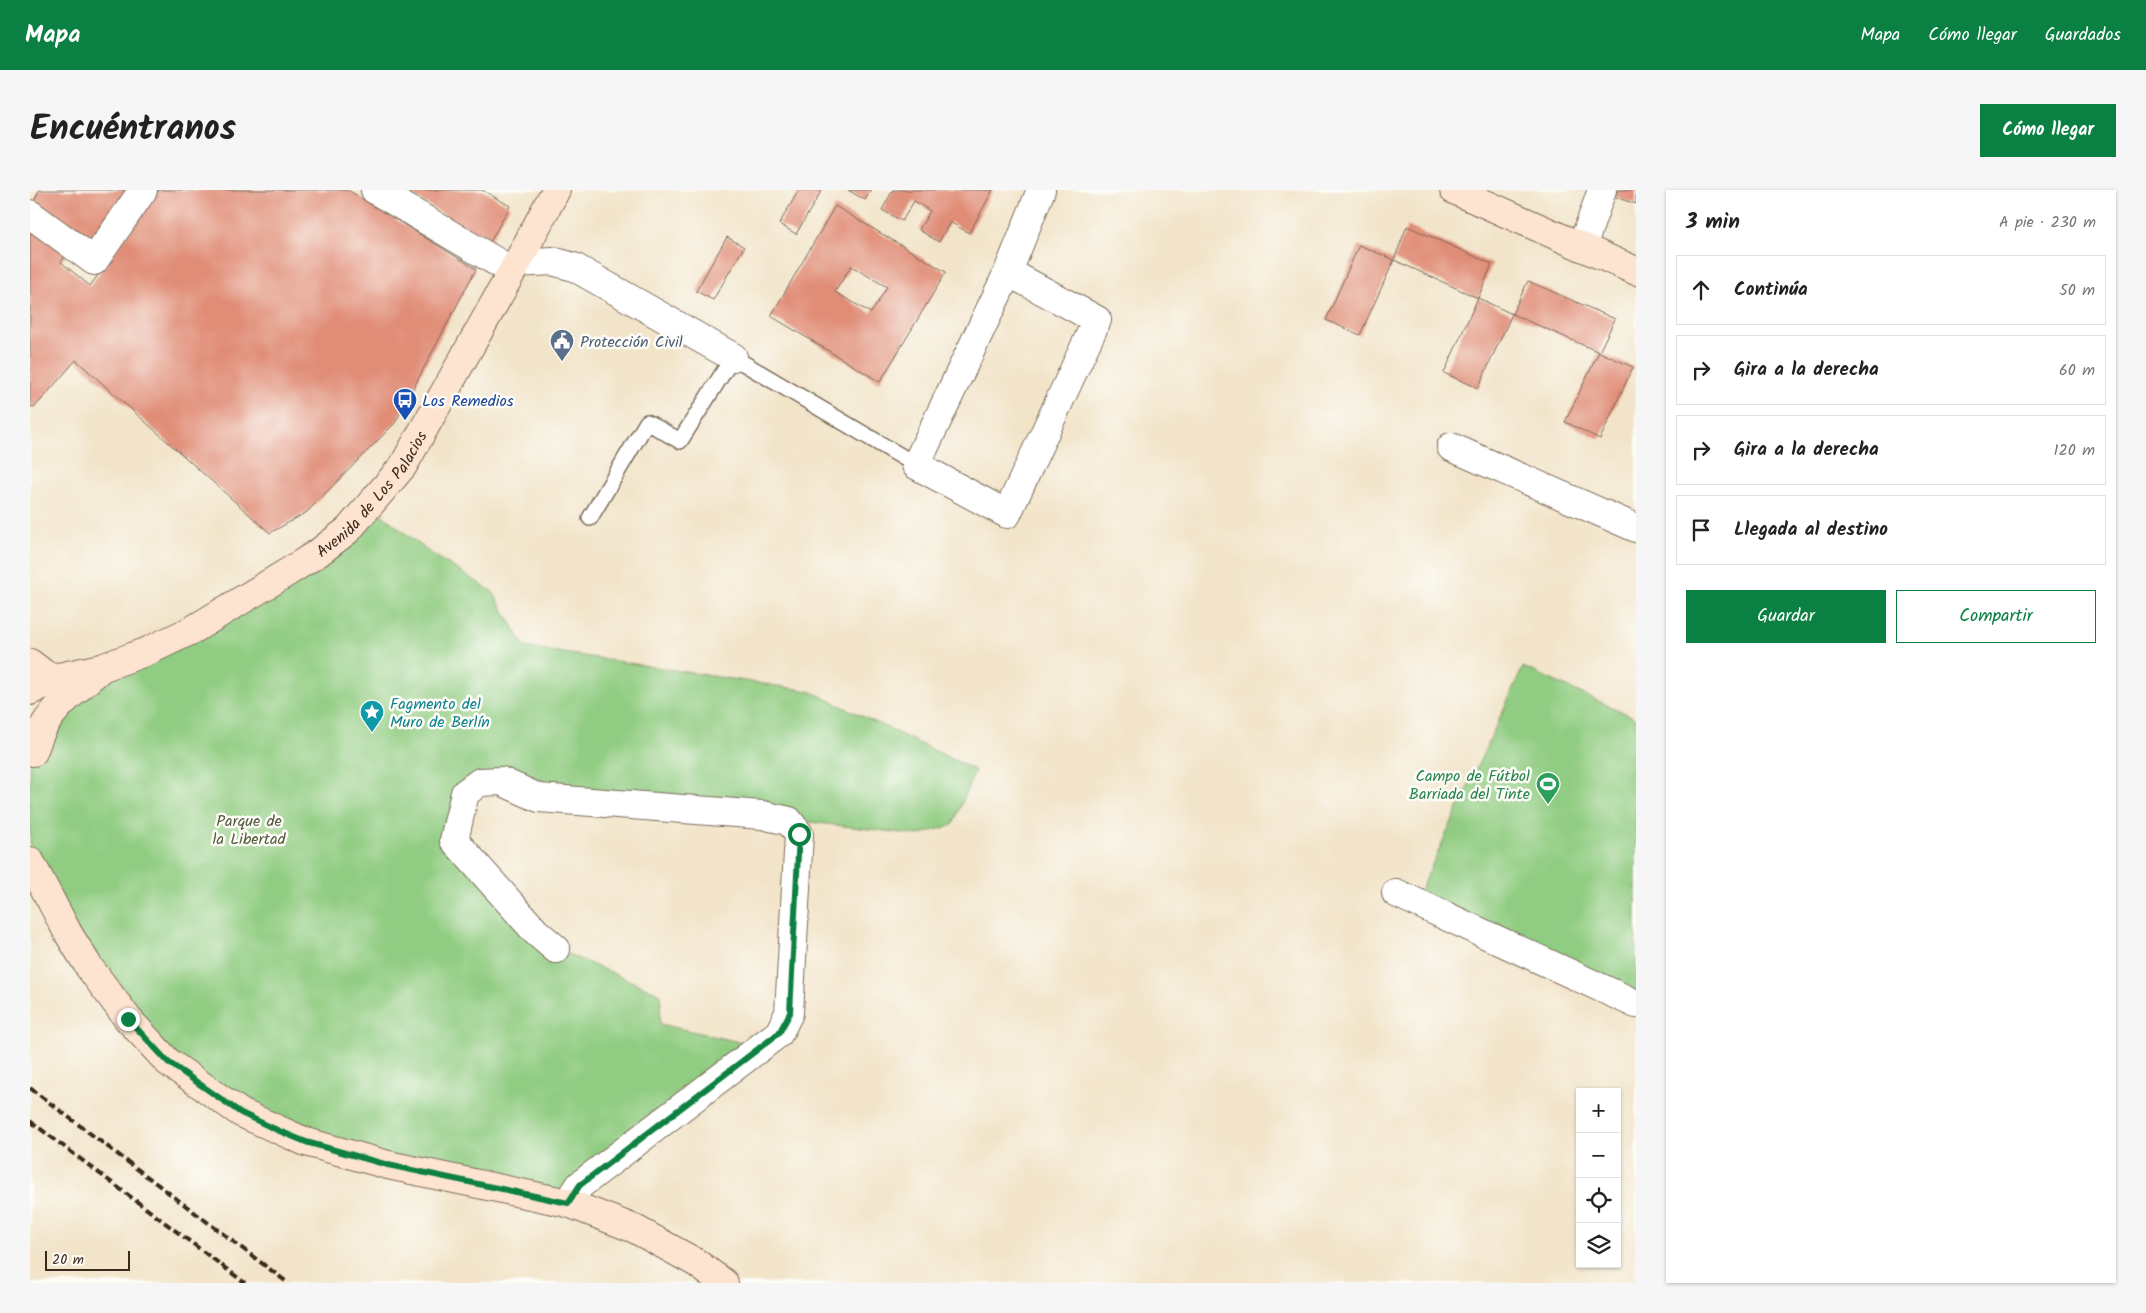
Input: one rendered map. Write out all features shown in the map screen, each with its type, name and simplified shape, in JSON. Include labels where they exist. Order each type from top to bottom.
[{"type":"street","points":[[30,214],[94,261],[143,190]]},
{"type":"street","points":[[376,190],[514,267],[552,261],[574,266],[732,357]]},
{"type":"street","name":"Avenida de Los Palacios","points":[[30,691],[59,677],[101,668],[148,651],[194,629],[318,553],[348,530],[403,466],[556,190]]},
{"type":"street","points":[[1008,272],[1097,320],[1008,514],[916,464],[1008,272],[1041,190]]},
{"type":"street","points":[[1454,190],[1636,271]]},
{"type":"street","points":[[1582,247],[1602,190]]},
{"type":"street","points":[[1451,446],[1636,528]]},
{"type":"street","points":[[30,663],[47,676],[59,677]]},
{"type":"street","name":"Avenida de Los Palacios","points":[[31,749],[50,718],[71,695],[101,668]]},
{"type":"street","points":[[556,949],[536,932],[454,840],[465,793],[480,782],[501,781],[539,798],[762,815],[789,821],[799,834],[790,1013],[779,1033],[580,1185],[568,1203]]},
{"type":"street","points":[[30,861],[68,933],[89,967],[128,1019],[168,1062],[241,1113],[306,1142],[388,1165],[568,1203],[635,1229],[694,1262],[724,1283]]},
{"type":"street","points":[[1396,893],[1636,1004]]},
{"type":"lane","points":[[590,518],[647,422],[680,441],[732,357],[916,464]]},
{"type":"green space","name":"Parque de la Libertad","points":[[370,505],[429,552],[493,592],[525,647],[810,691],[975,770],[953,825],[918,835],[480,782],[454,840],[556,949],[661,994],[660,1024],[761,1047],[568,1203],[306,1142],[168,1062],[30,860],[30,765],[50,718],[71,695],[194,629]]},
{"type":"green space","name":"Campo de Fútbol Barriada del Tinte","points":[[1523,667],[1636,718],[1636,990],[1420,891]]},
{"type":"building","points":[[39,190],[127,190],[86,247],[77,240],[61,262],[90,286],[159,190],[348,190],[476,269],[395,423],[307,512],[270,533],[76,360],[35,407],[30,406],[30,211]]},
{"type":"building","points":[[403,190],[482,190],[510,206],[490,242]]},
{"type":"building","points":[[799,190],[822,190],[796,234],[779,224]]},
{"type":"building","points":[[848,190],[871,190],[865,200]]},
{"type":"building","points":[[893,190],[993,190],[969,233],[950,222],[939,242],[919,230],[930,211],[914,201],[902,221],[882,210]]},
{"type":"building","points":[[1618,190],[1636,190],[1636,204],[1615,197]]},
{"type":"building","points":[[835,206],[946,272],[880,382],[771,316]],"holes":[[[851,266],[887,287],[871,313],[835,292]]]},
{"type":"building","points":[[1407,226],[1492,264],[1478,298],[1394,260]]},
{"type":"building","points":[[727,237],[744,247],[713,300],[696,291]]},
{"type":"building","points":[[1359,245],[1394,260],[1360,335],[1326,320]]},
{"type":"building","points":[[1528,281],[1615,319],[1599,352],[1512,314]]},
{"type":"building","points":[[1478,298],[1512,314],[1478,388],[1444,373]]},
{"type":"building","points":[[1599,352],[1633,367],[1600,439],[1565,422]]},
{"type":"railway","points":[[30,1088],[288,1283]]},
{"type":"railway","points":[[30,1121],[245,1283]]},
{"type":"place","name":"Protección Civil","points":[[562,362]]},
{"type":"place","name":"Los Remedios","points":[[405,421]]},
{"type":"place","name":"Fagmento del Muro de Berlín","points":[[372,733]]},
{"type":"place","name":"Campo de Fútbol Barriada del Tinte","points":[[1548,805]]},
{"type":"route","points":[[128,1019],[168,1062],[241,1113],[277,1130],[306,1142],[388,1165],[568,1203],[580,1185],[779,1033],[790,1013],[799,834]]}]
